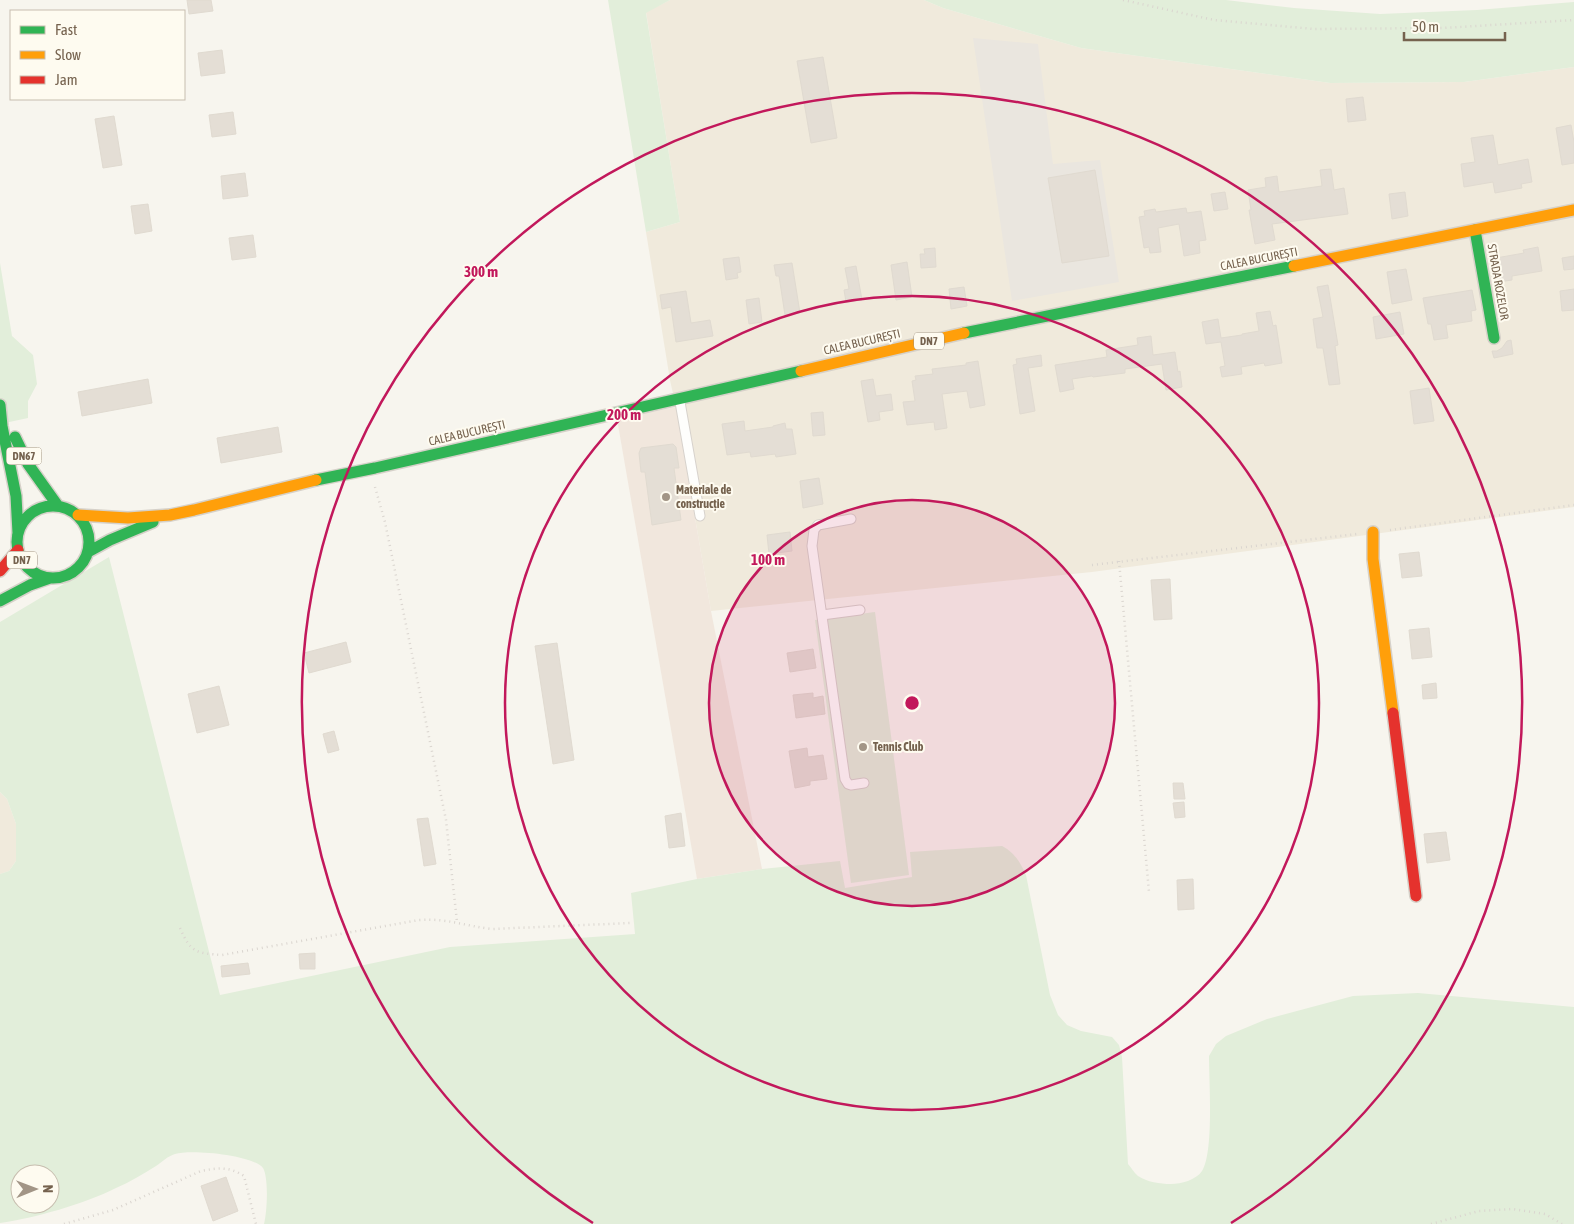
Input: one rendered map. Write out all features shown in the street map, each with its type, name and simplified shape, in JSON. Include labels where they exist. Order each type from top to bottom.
[{"type":"main road","name":"CALEA BUCUREȘTI","points":[[58,506],[69,509],[78,515],[116,518],[159,516],[205,508],[288,486],[1053,314],[1574,210]]},
{"type":"main road","name":"STRADA ROZELOR","points":[[1475,230],[1494,338]]},
{"type":"main road","name":"DN67","points":[[0,400],[27,463],[36,479],[58,506]]},
{"type":"main road","name":"DN67","points":[[0,405],[2,426],[16,496],[18,534]]},
{"type":"main road","name":"DN7","points":[[50,578],[40,576],[24,564],[18,550],[18,534],[22,523],[33,512],[48,506],[58,506]]},
{"type":"main road","points":[[78,515],[88,532],[88,552]]},
{"type":"main road","name":"CALEA BUCUREȘTI","points":[[50,578],[60,578],[69,574],[84,561],[88,552],[110,540],[153,522],[159,516]]},
{"type":"main road","points":[[1373,532],[1373,559],[1416,896]]},
{"type":"main road","name":"DN7","points":[[0,571],[18,550]]},
{"type":"main road","name":"DN7","points":[[0,601],[30,585],[50,578]]},
{"type":"lane","points":[[679,399],[700,516]]},
{"type":"lane","points":[[851,519],[818,525],[814,530],[812,546],[845,779],[848,784],[852,785],[864,783]]},
{"type":"lane","points":[[822,615],[860,610]]},
{"type":"path","points":[[1124,0],[1214,20],[1314,29],[1443,28],[1574,20]]},
{"type":"path","points":[[367,469],[374,484],[385,522],[446,820],[457,922]]},
{"type":"path","points":[[1092,565],[1373,532],[1574,505]]},
{"type":"path","points":[[1119,561],[1149,892]]},
{"type":"path","points":[[180,928],[193,950],[205,954],[222,955],[419,920],[435,919],[457,922],[476,928],[492,929],[631,923]]},
{"type":"path","points":[[64,1224],[113,1210],[201,1172],[225,1168],[235,1170],[244,1176],[256,1224]]},
{"type":"path","points":[[1431,1224],[1479,1211],[1512,1210],[1545,1214],[1562,1224]]},
{"type":"shaded area","points":[[670,0],[924,0],[943,8],[1081,48],[1330,83],[1464,82],[1574,67],[1574,507],[1092,572],[711,611],[646,232],[680,222],[646,12]]},
{"type":"shaded area","points":[[973,38],[1038,44],[1053,164],[1100,160],[1119,282],[1012,301]]},
{"type":"shaded area","points":[[676,407],[711,611],[762,869],[697,879],[617,419]]},
{"type":"shaded area","points":[[0,792],[7,799],[16,824],[16,861],[9,871],[0,874]]},
{"type":"green space","points":[[608,0],[670,0],[646,13],[680,222],[646,232]]},
{"type":"green space","points":[[924,0],[1226,0],[1294,8],[1380,14],[1477,10],[1574,2],[1574,67],[1464,82],[1330,83],[1081,48],[943,8]]},
{"type":"green space","points":[[0,263],[12,336],[33,355],[37,384],[28,401],[28,418],[0,424]]},
{"type":"green space","points":[[109,557],[220,995],[450,947],[635,934],[631,893],[697,879],[762,869],[840,861],[845,888],[912,877],[910,852],[1002,846],[1017,858],[1026,875],[1050,995],[1058,1015],[1067,1025],[1081,1031],[1112,1037],[1119,1045],[1122,1057],[1128,1164],[1138,1176],[1145,1180],[1162,1184],[1175,1184],[1192,1179],[1202,1171],[1206,1162],[1209,1133],[1209,1056],[1216,1044],[1226,1036],[1267,1019],[1353,996],[1418,993],[1574,1007],[1574,1224],[264,1224],[267,1187],[263,1168],[257,1163],[235,1157],[194,1152],[172,1155],[131,1181],[89,1200],[60,1209],[60,1164],[10,1164],[10,1214],[44,1214],[0,1223],[0,874],[9,871],[16,861],[16,824],[7,799],[0,792],[0,622]]},
{"type":"green space","name":"Tennis Club","points":[[875,612],[909,875],[851,883],[815,620]]},
{"type":"building","points":[[187,0],[211,0],[213,11],[189,14]]},
{"type":"building","points":[[222,50],[225,73],[201,76],[198,53]]},
{"type":"building","points":[[823,57],[837,138],[811,143],[797,61]]},
{"type":"building","points":[[1363,97],[1366,120],[1348,122],[1346,99]]},
{"type":"building","points":[[233,112],[236,134],[212,137],[209,115]]},
{"type":"building","points":[[114,116],[122,165],[103,168],[95,119]]},
{"type":"building","points":[[1571,125],[1574,142],[1574,163],[1562,165],[1556,128]]},
{"type":"building","points":[[1493,135],[1498,165],[1528,159],[1532,182],[1521,184],[1522,188],[1495,193],[1493,182],[1464,187],[1461,164],[1475,162],[1471,138]]},
{"type":"building","points":[[1331,169],[1334,190],[1344,188],[1348,214],[1272,224],[1275,240],[1255,244],[1249,210],[1251,210],[1248,190],[1266,187],[1265,178],[1277,176],[1279,192],[1322,186],[1320,170]]},
{"type":"building","points":[[1095,170],[1109,256],[1062,263],[1048,178]]},
{"type":"building","points":[[245,173],[248,196],[223,199],[221,176]]},
{"type":"building","points":[[1225,192],[1228,209],[1214,211],[1211,194]]},
{"type":"building","points":[[1405,192],[1408,216],[1392,219],[1389,194]]},
{"type":"building","points":[[148,204],[152,231],[135,234],[131,206]]},
{"type":"building","points":[[1186,208],[1187,213],[1201,211],[1206,240],[1199,241],[1200,253],[1184,256],[1179,224],[1158,228],[1161,252],[1150,253],[1149,247],[1144,248],[1139,217],[1145,216],[1144,211],[1155,209],[1156,212]]},
{"type":"building","points":[[253,235],[256,257],[232,260],[229,238]]},
{"type":"building","points":[[1538,247],[1542,271],[1512,276],[1512,280],[1498,282],[1495,267],[1497,267],[1496,258],[1524,253],[1523,250]]},
{"type":"building","points":[[935,248],[936,267],[921,268],[920,254],[925,254],[924,249]]},
{"type":"building","points":[[1574,256],[1574,269],[1564,270],[1562,258]]},
{"type":"building","points":[[739,257],[741,272],[737,273],[738,278],[726,280],[723,259]]},
{"type":"building","points":[[907,262],[912,297],[896,300],[891,265]]},
{"type":"building","points":[[792,263],[800,313],[785,315],[779,276],[776,276],[774,265]]},
{"type":"building","points":[[856,266],[862,300],[846,302],[844,290],[849,289],[845,268]]},
{"type":"building","points":[[1406,269],[1412,300],[1392,304],[1387,272]]},
{"type":"building","points":[[1328,285],[1338,345],[1335,346],[1340,384],[1329,385],[1323,348],[1317,348],[1313,319],[1323,317],[1317,287]]},
{"type":"building","points":[[964,287],[967,306],[951,309],[949,289]]},
{"type":"building","points":[[1574,289],[1574,310],[1562,311],[1560,291]]},
{"type":"building","points":[[1472,290],[1476,310],[1471,311],[1472,321],[1446,325],[1448,338],[1434,340],[1431,324],[1428,324],[1423,298]]},
{"type":"building","points":[[686,291],[691,323],[710,320],[713,336],[676,342],[671,307],[662,309],[660,295]]},
{"type":"building","points":[[759,298],[762,322],[749,324],[746,300]]},
{"type":"building","points":[[1270,311],[1273,326],[1276,325],[1282,363],[1265,366],[1264,363],[1241,367],[1242,374],[1222,377],[1220,367],[1225,366],[1221,342],[1206,344],[1202,322],[1218,319],[1221,338],[1242,335],[1259,331],[1256,313]]},
{"type":"building","points":[[1400,312],[1404,334],[1376,339],[1373,317]]},
{"type":"building","points":[[1151,336],[1153,355],[1175,352],[1182,387],[1166,390],[1162,364],[1125,369],[1125,373],[1072,379],[1074,389],[1060,392],[1055,365],[1107,357],[1106,350],[1138,345],[1137,338]]},
{"type":"building","points":[[1511,340],[1513,354],[1494,358],[1492,351],[1497,351],[1507,341]]},
{"type":"building","points":[[1041,355],[1042,366],[1028,368],[1035,411],[1020,414],[1013,365],[1017,364],[1016,359]]},
{"type":"building","points":[[978,361],[985,405],[970,408],[967,391],[942,394],[947,428],[935,430],[934,422],[907,425],[903,402],[915,401],[912,381],[916,380],[915,376],[933,374],[932,369],[966,365],[966,363]]},
{"type":"building","points":[[148,379],[152,403],[82,416],[78,392]]},
{"type":"building","points":[[873,379],[876,396],[891,394],[893,410],[879,412],[880,420],[868,422],[861,381]]},
{"type":"building","points":[[1429,388],[1434,421],[1414,424],[1410,391]]},
{"type":"building","points":[[823,412],[825,435],[813,436],[811,413]]},
{"type":"building","points":[[744,421],[745,431],[773,427],[785,423],[786,429],[792,429],[796,454],[776,457],[775,454],[751,457],[750,452],[727,455],[722,424]]},
{"type":"building","points":[[278,427],[282,452],[221,463],[217,438]]},
{"type":"building","points":[[673,444],[676,447],[679,468],[674,468],[681,520],[652,525],[645,472],[641,472],[639,453],[641,448]]},
{"type":"building","points":[[819,478],[823,504],[803,508],[800,481]]},
{"type":"building","points":[[790,532],[792,551],[769,554],[767,535]]},
{"type":"building","points":[[1419,552],[1422,576],[1402,578],[1399,554]]},
{"type":"building","points":[[1170,579],[1172,619],[1154,620],[1151,580]]},
{"type":"building","points":[[1429,628],[1432,657],[1412,659],[1409,630]]},
{"type":"building","points":[[346,642],[351,662],[309,673],[304,653]]},
{"type":"building","points":[[557,643],[574,760],[553,764],[535,646]]},
{"type":"building","points":[[813,649],[816,668],[790,672],[787,653]]},
{"type":"building","points":[[1436,683],[1437,698],[1423,699],[1422,685]]},
{"type":"building","points":[[219,686],[229,725],[197,733],[188,694]]},
{"type":"building","points":[[813,693],[813,698],[823,696],[825,714],[796,718],[793,695]]},
{"type":"building","points":[[334,731],[339,750],[328,753],[323,734]]},
{"type":"building","points":[[807,748],[808,757],[823,755],[827,779],[810,781],[810,785],[795,788],[789,751]]},
{"type":"building","points":[[1173,783],[1183,783],[1185,799],[1174,799]]},
{"type":"building","points":[[1184,802],[1185,817],[1175,818],[1173,803]]},
{"type":"building","points":[[681,813],[685,846],[669,848],[665,816]]},
{"type":"building","points":[[428,818],[436,864],[424,866],[417,819]]},
{"type":"building","points":[[1446,832],[1450,860],[1427,863],[1424,834]]},
{"type":"building","points":[[1193,879],[1194,909],[1178,910],[1177,880]]},
{"type":"building","points":[[315,953],[315,969],[300,969],[299,954]]},
{"type":"building","points":[[248,963],[250,974],[222,977],[221,966]]},
{"type":"building","points":[[226,1177],[238,1211],[213,1221],[201,1186]]},
{"type":"traffic: fast","points":[[1475,230],[1494,338]]},
{"type":"traffic: fast","points":[[964,333],[1294,266]]},
{"type":"traffic: fast","points":[[316,480],[801,371]]},
{"type":"traffic: fast","points":[[0,405],[2,426],[16,496],[18,533]]},
{"type":"traffic: fast","points":[[15,437],[28,464],[58,506]]},
{"type":"traffic: fast","points":[[46,506],[60,506],[79,516],[89,535],[89,542],[89,549],[79,568],[60,578],[46,578],[27,568],[17,549],[17,535],[27,516],[46,506]]},
{"type":"traffic: fast","points":[[88,552],[110,540],[153,522]]},
{"type":"traffic: fast","points":[[0,601],[30,585],[50,578]]},
{"type":"traffic: slow","points":[[1294,266],[1574,210]]},
{"type":"traffic: slow","points":[[801,371],[964,333]]},
{"type":"traffic: slow","points":[[78,515],[128,518],[170,515],[316,480]]},
{"type":"traffic: slow","points":[[1373,532],[1373,559],[1393,713]]},
{"type":"traffic: jam","points":[[0,571],[18,550]]},
{"type":"traffic: jam","points":[[1393,713],[1416,896]]},
{"type":"place","name":"Materiale de construcție","points":[[666,497]]},
{"type":"place","name":"Tennis Club","points":[[863,747]]}]
